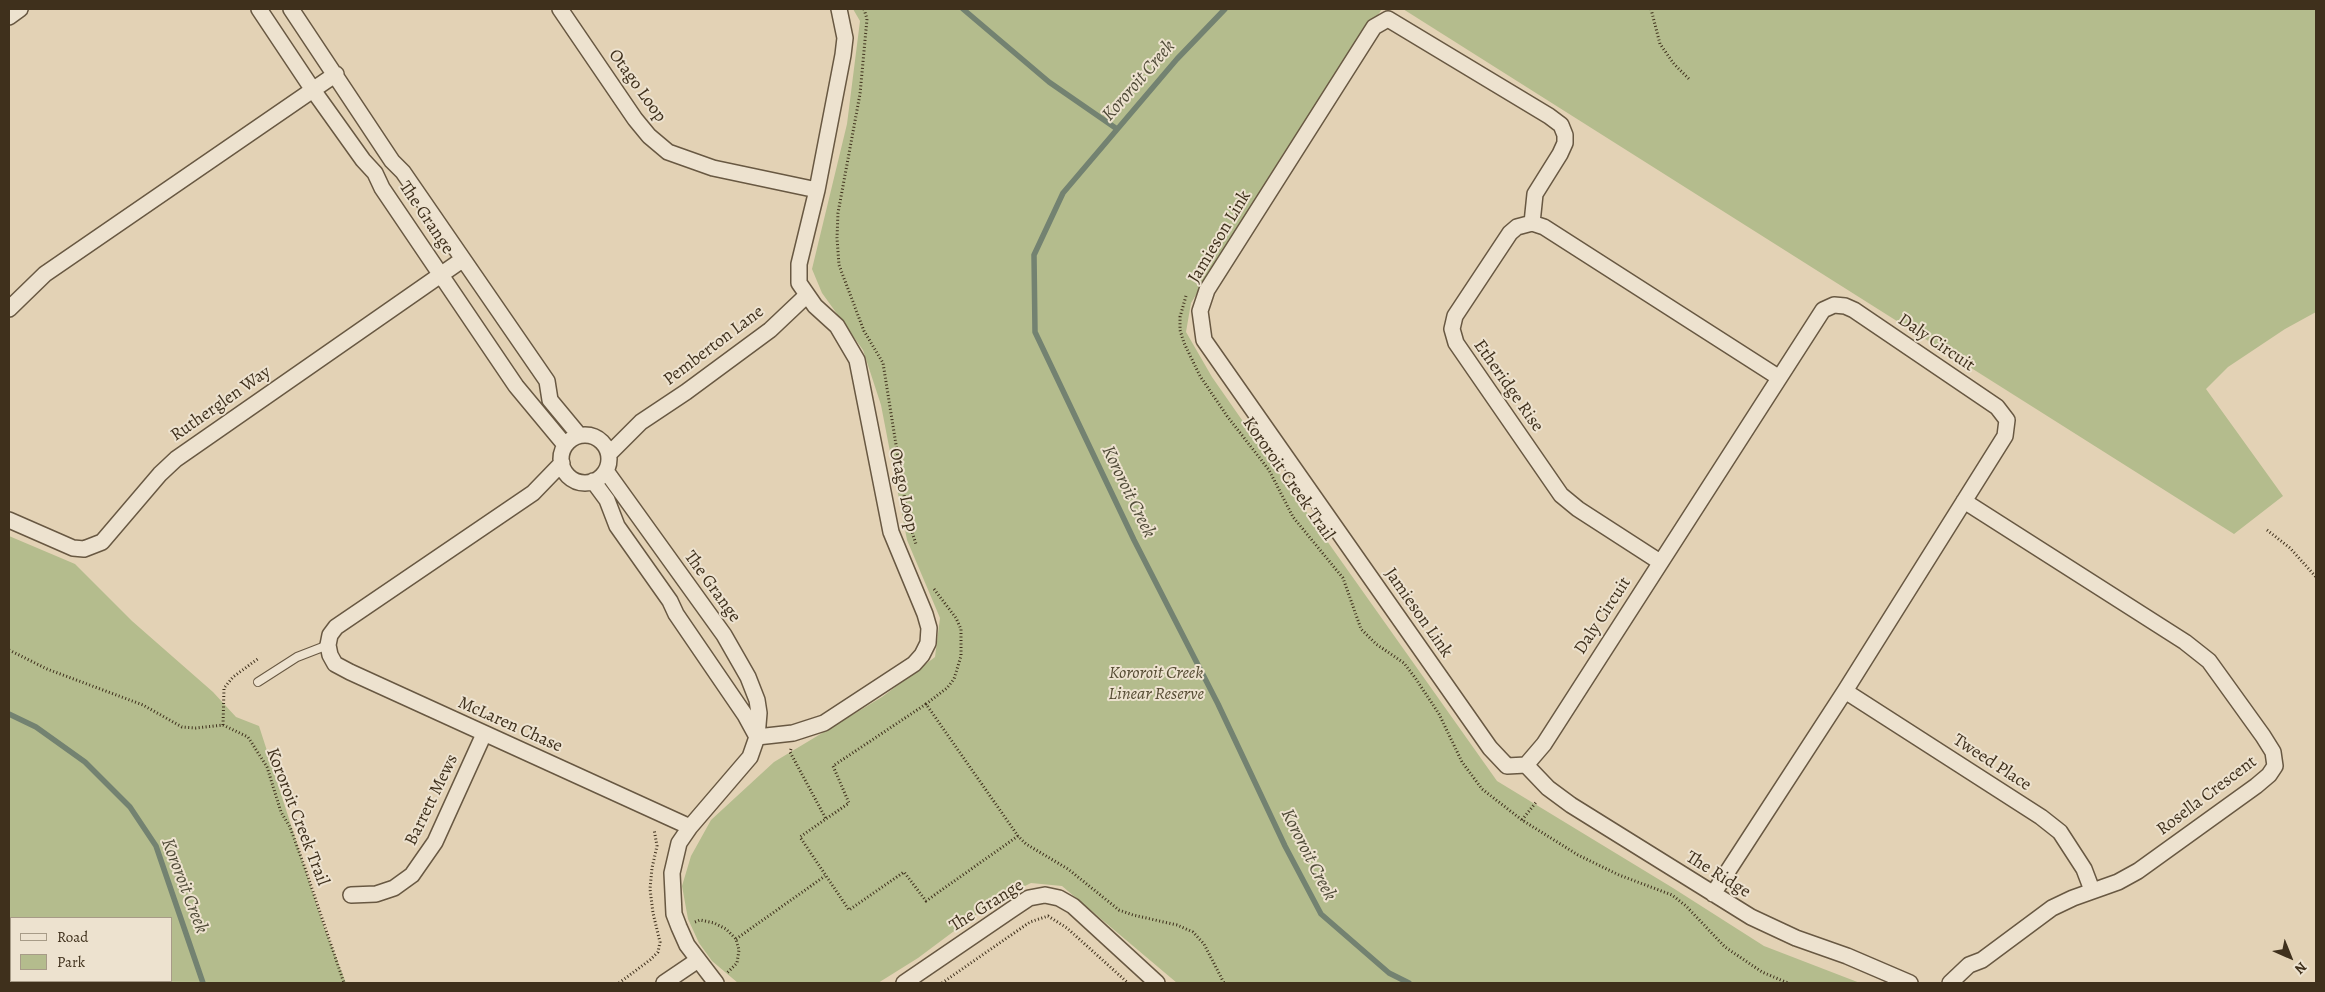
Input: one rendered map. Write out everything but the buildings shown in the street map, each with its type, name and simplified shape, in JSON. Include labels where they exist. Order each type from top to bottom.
[{"type":"street","name":"The Grange","points":[[258,9],[363,160],[375,172],[382,188],[516,386],[565,445]]},
{"type":"street","name":"The Grange","points":[[291,9],[336,74],[392,161],[403,172],[547,381],[550,400],[579,435]]},
{"type":"street","name":"Otago Loop","points":[[560,9],[635,119],[649,136],[668,152],[713,168],[817,190]]},
{"type":"street","name":"Otago Loop","points":[[757,737],[794,733],[824,723],[914,664],[922,655],[928,643],[929,628],[925,614],[891,532],[857,360],[837,326],[815,306],[799,283],[798,273],[817,190],[845,38],[839,9]]},
{"type":"street","name":"Jamieson Link","points":[[1526,765],[1507,766],[1490,748],[1204,340],[1200,311],[1207,290],[1374,27],[1388,19],[1533,106],[1561,125],[1565,135],[1565,143],[1536,194],[1532,223]]},
{"type":"street","points":[[9,309],[45,274],[336,74]]},
{"type":"street","points":[[1532,223],[1544,227],[1778,377]]},
{"type":"street","name":"Etheridge Rise","points":[[1532,223],[1517,227],[1510,233],[1455,316],[1452,329],[1456,343],[1561,495],[1578,509],[1660,562]]},
{"type":"street","name":"Rutherglen Way","points":[[9,520],[73,548],[84,549],[102,542],[160,474],[176,459],[462,260]]},
{"type":"street","name":"Pemberton Lane","points":[[600,439],[640,422],[686,392],[770,330],[807,296]]},
{"type":"street","name":"Daly Circuit","points":[[1526,765],[1544,744],[1778,377],[1823,310],[1834,305],[1845,306],[1854,310],[1997,407],[2007,420],[2005,436],[1845,691],[1713,894]]},
{"type":"street","name":"Pemberton Lane","points":[[609,454],[640,422]]},
{"type":"street","points":[[328,645],[330,634],[336,627],[533,493],[562,463],[565,445],[579,435],[586,434],[600,439],[608,448],[606,472],[594,481],[586,483],[571,478],[533,493]]},
{"type":"street","points":[[562,463],[571,478]]},
{"type":"street","name":"The Grange","points":[[606,472],[623,497],[646,524],[736,654],[757,700],[759,713],[757,737],[750,757],[690,827],[679,843],[672,873],[674,914],[679,927],[698,960],[716,983]]},
{"type":"street","points":[[594,481],[607,500],[617,526],[670,601],[676,614],[745,715],[757,737]]},
{"type":"street","name":"Rosella Crescent","points":[[1962,983],[1982,960],[2052,908],[2092,890],[2118,882],[2138,871],[2256,786],[2269,776],[2275,766],[2273,752],[2209,661],[2191,646],[1964,501]]},
{"type":"street","name":"McLaren Chase","points":[[328,645],[330,655],[341,668],[690,827]]},
{"type":"street","name":"Tweed Place","points":[[1845,691],[2041,817],[2060,832],[2084,869],[2092,890]]},
{"type":"street","name":"Barrett Mews","points":[[351,896],[376,894],[394,888],[412,875],[436,842],[484,734]]},
{"type":"street","name":"The Ridge","points":[[1526,765],[1548,788],[1751,917],[1796,938],[1847,956],[1910,983]]},
{"type":"street","name":"The Grange","points":[[904,983],[1029,898],[1045,894],[1059,898],[1073,906],[1157,983]]},
{"type":"street","points":[[664,983],[698,960]]},
{"type":"street","name":"Rosella Crescent","points":[[1950,983],[1969,965],[1982,960]]},
{"type":"lane","points":[[258,682],[297,657],[328,645]]},
{"type":"path","points":[[864,9],[866,19],[860,94],[838,213],[839,265],[864,331],[883,363],[908,520],[917,547]]},
{"type":"path","points":[[1651,9],[1660,44],[1674,64],[1689,79]]},
{"type":"path","name":"Kororoit Creek Trail","points":[[1189,290],[1182,303],[1180,330],[1184,343],[1200,376],[1227,416],[1269,470],[1293,517],[1343,578],[1361,629],[1376,644],[1404,663],[1438,714],[1466,768],[1482,789],[1522,820],[1601,867],[1672,895],[1686,906],[1725,948],[1762,972],[1788,983]]},
{"type":"path","points":[[2267,530],[2290,548],[2316,577]]},
{"type":"path","points":[[932,586],[944,605],[956,618],[961,629],[961,656],[951,684],[926,704],[833,766],[849,803],[800,837],[849,910],[904,872],[926,901],[1018,836]]},
{"type":"path","points":[[9,650],[65,677],[143,705],[182,727],[196,728],[223,725],[224,688],[233,677],[259,658]]},
{"type":"path","points":[[926,704],[1018,836],[1031,848],[1068,869],[1118,910],[1177,925],[1193,932],[1204,944],[1224,983]]},
{"type":"path","name":"Kororoit Creek Trail","points":[[223,725],[248,738],[267,767],[281,812],[290,828],[306,868],[344,983]]},
{"type":"path","points":[[794,733],[790,752],[826,819]]},
{"type":"path","points":[[1522,820],[1548,788]]},
{"type":"path","points":[[619,983],[658,952],[660,942],[653,913],[650,889],[657,846],[657,838],[653,830],[664,815]]},
{"type":"path","points":[[736,939],[825,876]]},
{"type":"path","points":[[942,983],[1030,922],[1048,916],[1067,928],[1128,983]]},
{"type":"path","points":[[679,927],[700,920],[714,922],[736,939],[739,950],[737,963],[716,983]]},
{"type":"green space","name":"Kororoit Creek Linear Reserve","points":[[853,9],[1382,9],[1285,151],[1191,303],[1186,332],[1212,377],[1497,781],[1673,888],[1764,946],[1860,983],[1177,983],[1062,886],[1031,883],[993,902],[918,958],[878,983],[738,983],[712,961],[699,943],[688,919],[682,886],[691,856],[711,820],[774,762],[882,697],[935,657],[940,618],[907,540],[881,405],[863,350],[822,293],[812,269],[847,124],[860,21]]},
{"type":"green space","points":[[1403,9],[2316,9],[2316,312],[2285,329],[2228,367],[2206,389],[2283,496],[2234,534]]},
{"type":"green space","points":[[9,536],[75,564],[132,621],[213,692],[236,717],[259,726],[323,924],[346,983],[9,983]]},
{"type":"waterway","points":[[963,9],[1049,82],[1117,129]]},
{"type":"waterway","name":"Kororoit Creek","points":[[1225,9],[1177,59],[1063,193],[1034,255],[1035,332],[1134,540],[1218,704],[1285,846],[1321,914],[1389,973],[1409,983]]},
{"type":"waterway","name":"Kororoit Creek","points":[[9,714],[36,727],[85,762],[130,807],[156,846],[203,983]]}]
